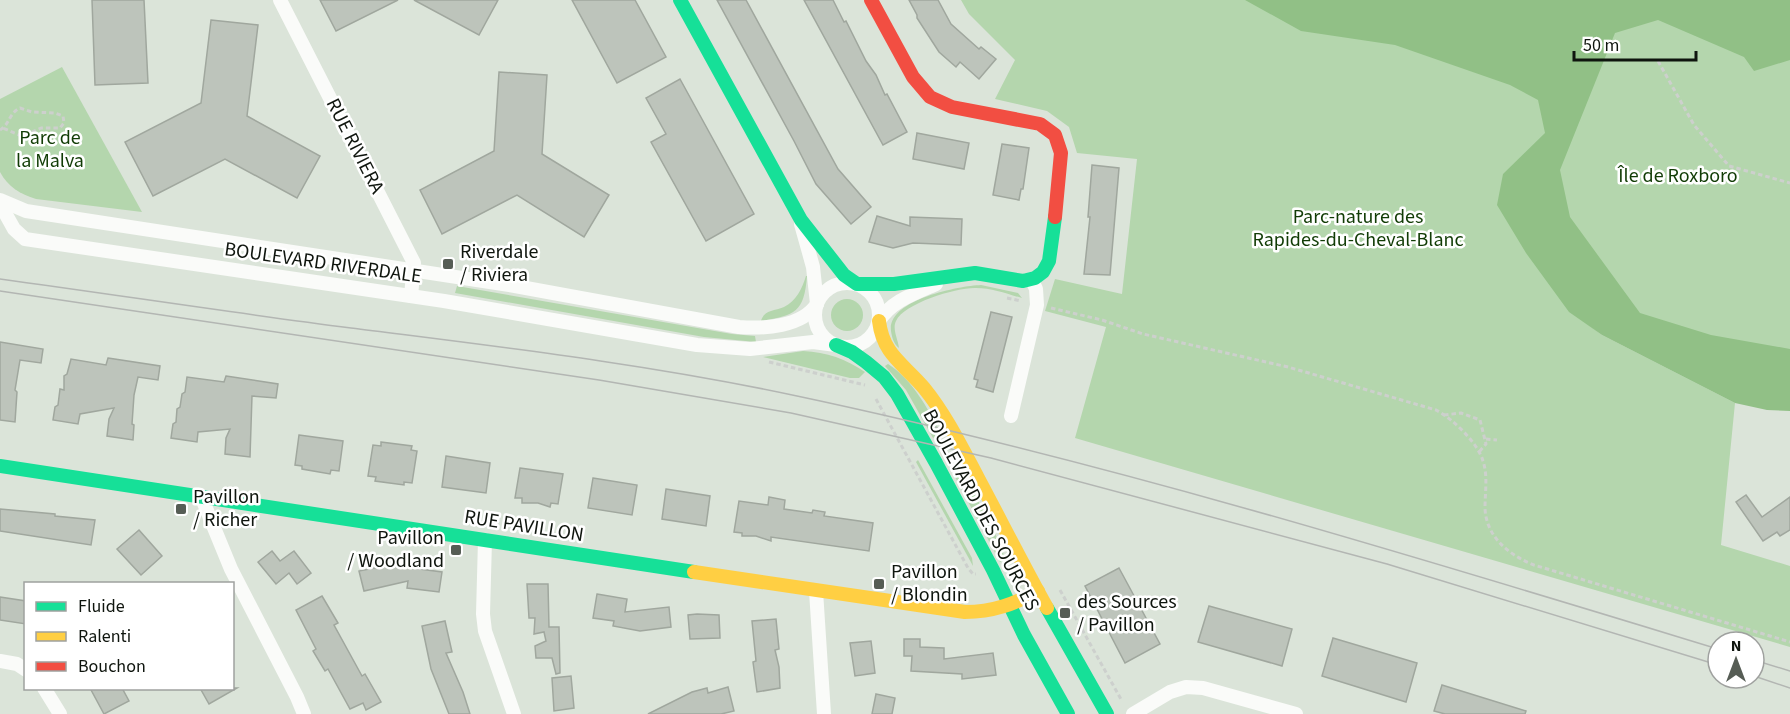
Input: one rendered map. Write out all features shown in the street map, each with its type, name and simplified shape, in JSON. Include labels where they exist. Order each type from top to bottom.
[{"type":"street","name":"RUE RIVIERA","points":[[280,0],[414,263],[415,270]]},
{"type":"street","points":[[680,0],[801,220],[844,275],[866,289],[874,298],[879,321]]},
{"type":"street","points":[[872,0],[914,78],[930,97],[952,107],[1040,124],[1050,130],[1058,141],[1061,161],[1051,255],[1044,271],[1032,280],[1018,282],[978,273],[879,286],[835,284],[824,292],[817,304],[814,316],[816,327],[823,337],[836,345],[854,346],[865,342],[873,334],[887,310],[900,300],[952,277]]},
{"type":"street","name":"BOULEVARD RIVERDALE","points":[[0,202],[26,210],[550,292],[739,327],[762,327],[789,322],[808,314],[817,304]]},
{"type":"street","name":"BOULEVARD RIVERDALE","points":[[0,202],[14,230],[26,240],[411,296],[707,346],[750,350],[813,342],[836,345]]},
{"type":"street","points":[[801,220],[813,267],[817,304]]},
{"type":"street","points":[[411,296],[415,270]]},
{"type":"street","points":[[1011,416],[1037,305],[1036,289],[1032,280]]},
{"type":"street","name":"BOULEVARD DES SOURCES","points":[[879,321],[887,346],[924,388],[952,430],[1107,714]]},
{"type":"street","name":"BOULEVARD DES SOURCES","points":[[836,345],[852,352],[884,377],[897,394],[1068,714]]},
{"type":"street","name":"RUE PAVILLON","points":[[0,466],[964,612],[981,613],[1001,610],[1038,591]]},
{"type":"street","points":[[201,496],[231,569],[304,714]]},
{"type":"street","points":[[485,540],[483,614],[485,631],[514,714]]},
{"type":"street","points":[[816,591],[824,714]]},
{"type":"street","points":[[0,661],[18,664],[24,668]]},
{"type":"street","points":[[1133,714],[1170,692],[1186,687],[1203,688],[1296,714]]},
{"type":"street","points":[[45,690],[60,714]]},
{"type":"path","points":[[1658,61],[1694,125],[1729,166],[1790,183]]},
{"type":"path","points":[[20,108],[32,112],[55,113],[63,117],[64,123],[60,128],[41,128],[25,135],[2,129],[8,124],[13,113],[20,108]]},
{"type":"path","points":[[1003,297],[1025,302]]},
{"type":"path","points":[[1047,307],[1102,320],[1143,334],[1288,367],[1436,410],[1444,414],[1465,434],[1479,452],[1485,467],[1485,507],[1488,520],[1495,536],[1507,551],[1534,565],[1790,642]]},
{"type":"path","points":[[763,361],[868,386]]},
{"type":"path","name":"BOULEVARD DES SOURCES","points":[[874,395],[971,572],[975,574]]},
{"type":"path","points":[[1444,414],[1461,413],[1480,420],[1486,439],[1485,447],[1479,452]]},
{"type":"path","points":[[1486,439],[1497,440]]},
{"type":"green space","name":"Parc-nature des Rapides-du-Cheval-Blanc","points":[[961,0],[1790,0],[1790,380],[1570,311],[1602,335],[1735,403],[1721,545],[1790,566],[1790,647],[1766,640],[1766,630],[1732,630],[1075,438],[1106,327],[1045,311],[1055,279],[1122,294],[1137,159],[1077,153],[1069,127],[1047,111],[995,99],[1015,60],[969,14]]},
{"type":"green space","name":"Parc de la Malva","points":[[62,67],[142,212],[36,199],[15,189],[0,172],[0,99]]},
{"type":"green space","points":[[806,276],[806,288],[796,310],[782,317],[761,321],[767,313],[784,307],[795,298]]},
{"type":"green space","points":[[981,285],[1018,293],[1022,298],[994,290],[976,288],[957,290],[932,297],[901,314],[895,327],[899,348],[896,345],[891,331],[893,320],[900,311],[912,303],[941,292]]},
{"type":"green space","points":[[457,286],[732,334],[755,336],[756,342],[704,337],[455,293]]},
{"type":"green space","points":[[847,299],[858,304],[863,315],[858,326],[847,331],[836,326],[831,315],[836,304]]},
{"type":"green space","points":[[803,351],[836,357],[865,372],[859,378],[850,378],[763,357]]},
{"type":"green space","points":[[888,364],[912,386],[941,433],[933,438],[906,390],[885,366]]},
{"type":"green space","points":[[918,460],[972,558],[973,566],[916,462]]},
{"type":"green space","points":[[961,470],[992,526],[1006,560],[1000,562],[953,473]]},
{"type":"shaded area","points":[[1245,0],[1790,0],[1790,60],[1754,71],[1744,57],[1658,20],[1615,33],[1560,170],[1570,217],[1640,313],[1711,335],[1790,349],[1790,411],[1767,410],[1735,403],[1602,335],[1569,312],[1526,253],[1497,205],[1503,174],[1545,133],[1538,100],[1510,85],[1395,45],[1301,31]]},
{"type":"building","points":[[92,0],[144,0],[148,83],[95,85]]},
{"type":"building","points":[[320,0],[398,0],[336,31]]},
{"type":"building","points":[[414,0],[498,0],[479,35]]},
{"type":"building","points":[[572,0],[635,0],[666,57],[617,83]]},
{"type":"building","points":[[717,0],[746,0],[838,169],[871,207],[851,224],[816,184]]},
{"type":"building","points":[[804,0],[833,0],[907,132],[883,145]]},
{"type":"building","points":[[909,0],[938,0],[951,24],[979,49],[981,47],[996,59],[979,79],[960,62],[956,67],[939,52],[917,18]]},
{"type":"building","points":[[211,20],[258,25],[247,116],[320,156],[297,198],[225,159],[153,196],[125,142],[201,103]]},
{"type":"building","points":[[499,72],[547,75],[542,154],[609,195],[584,237],[517,195],[442,234],[420,190],[494,151]]},
{"type":"building","points":[[680,79],[754,214],[706,241],[651,142],[666,134],[646,98]]},
{"type":"building","points":[[917,133],[969,143],[964,169],[913,159]]},
{"type":"building","points":[[1002,144],[1029,148],[1023,189],[1021,189],[1019,200],[993,195]]},
{"type":"building","points":[[1092,165],[1119,168],[1110,275],[1084,274],[1090,217],[1088,217]]},
{"type":"building","points":[[877,216],[910,226],[910,217],[962,219],[961,245],[913,243],[893,248],[869,242]]},
{"type":"building","points":[[991,312],[1012,317],[993,392],[976,387],[978,380],[974,379]]},
{"type":"building","points":[[0,342],[43,349],[41,363],[20,360],[15,390],[17,392],[15,422],[0,420]]},
{"type":"building","points":[[108,358],[160,366],[158,380],[138,377],[134,395],[133,440],[107,436],[109,419],[114,408],[80,414],[78,424],[53,420],[60,389],[64,390],[64,376],[67,374],[71,359],[106,365]]},
{"type":"building","points":[[226,376],[278,384],[276,398],[252,396],[250,457],[225,454],[226,438],[230,429],[198,432],[197,442],[171,438],[177,409],[180,407],[182,394],[185,392],[187,377],[224,382]]},
{"type":"building","points":[[299,435],[343,441],[339,471],[331,470],[330,474],[302,469],[302,466],[295,465]]},
{"type":"building","points":[[381,442],[412,446],[411,450],[417,451],[412,483],[404,482],[404,485],[375,481],[376,477],[368,476],[373,445],[381,446]]},
{"type":"building","points":[[446,456],[490,463],[486,493],[442,487]]},
{"type":"building","points":[[520,468],[563,474],[558,504],[551,503],[550,507],[538,503],[522,503],[522,498],[515,498]]},
{"type":"building","points":[[593,478],[637,485],[632,515],[588,508]]},
{"type":"building","points":[[666,489],[710,496],[706,526],[662,519]]},
{"type":"building","points":[[1746,495],[1762,517],[1790,497],[1790,530],[1780,536],[1777,532],[1763,541],[1736,502]]},
{"type":"building","points":[[769,497],[785,500],[784,509],[812,513],[813,510],[825,512],[824,516],[873,523],[869,551],[771,537],[771,541],[756,536],[742,536],[742,533],[734,532],[739,501],[768,505]]},
{"type":"building","points":[[0,509],[95,520],[91,545],[0,531]]},
{"type":"building","points":[[139,530],[162,556],[141,575],[117,549]]},
{"type":"building","points":[[272,551],[280,561],[294,551],[311,573],[297,584],[289,573],[276,584],[258,562]]},
{"type":"building","points":[[389,565],[442,572],[439,592],[407,588],[408,581],[364,591],[359,571]]},
{"type":"building","points":[[1119,568],[1160,644],[1125,663],[1085,586]]},
{"type":"building","points":[[527,584],[548,584],[549,627],[559,627],[560,673],[556,674],[552,658],[536,658],[535,646],[546,641],[544,632],[534,634],[535,618],[529,618]]},
{"type":"building","points":[[597,594],[627,599],[625,612],[669,607],[671,627],[640,631],[613,626],[614,621],[593,618]]},
{"type":"building","points":[[322,596],[338,623],[334,625],[362,676],[365,674],[381,702],[366,710],[363,703],[350,709],[328,669],[325,671],[313,651],[316,649],[296,610]]},
{"type":"building","points":[[0,597],[24,601],[24,624],[0,620]]},
{"type":"building","points":[[1209,606],[1292,629],[1282,666],[1198,642]]},
{"type":"building","points":[[688,615],[719,615],[720,638],[690,639]]},
{"type":"building","points":[[776,619],[779,649],[775,650],[780,688],[757,692],[753,662],[756,661],[752,621]]},
{"type":"building","points":[[445,621],[452,652],[446,653],[470,714],[449,714],[431,669],[422,626]]},
{"type":"building","points":[[1333,638],[1417,663],[1406,702],[1322,676]]},
{"type":"building","points":[[904,639],[920,639],[920,647],[944,648],[944,659],[993,653],[996,675],[962,679],[962,674],[911,671],[912,656],[904,656]]},
{"type":"building","points":[[871,641],[875,673],[855,676],[850,643]]},
{"type":"building","points":[[571,676],[574,708],[554,711],[552,678]]},
{"type":"building","points":[[1442,685],[1526,711],[1525,714],[1445,714],[1434,711]]},
{"type":"building","points":[[728,687],[734,711],[721,714],[648,714],[692,692],[707,688],[708,693]]},
{"type":"building","points":[[91,690],[123,690],[129,701],[104,714]]},
{"type":"building","points":[[201,690],[234,690],[209,704]]},
{"type":"building","points":[[876,694],[895,698],[892,714],[872,714]]},
{"type":"tram line","points":[[0,279],[574,357],[797,396],[1029,450],[1260,512],[1706,645]]},
{"type":"tram line","points":[[0,291],[599,380],[791,413],[991,458],[1387,564],[1706,661]]},
{"type":"tram line","points":[[1766,664],[1790,671]]},
{"type":"tram line","points":[[1766,680],[1790,688]]},
{"type":"traffic: fast","points":[[680,0],[801,220],[844,275],[857,284],[894,284],[975,273],[1023,281],[1035,278],[1043,272],[1049,261],[1055,217]]},
{"type":"traffic: fast","points":[[836,345],[866,362],[884,377],[897,394],[936,463],[993,570],[1024,635],[1068,714]]},
{"type":"traffic: fast","points":[[0,466],[694,572]]},
{"type":"traffic: fast","points":[[1047,608],[1107,714]]},
{"type":"traffic: slow","points":[[879,321],[881,333],[890,351],[924,388],[953,432],[1047,608]]},
{"type":"traffic: slow","points":[[694,572],[965,612],[985,611],[1003,606],[1038,591]]},
{"type":"traffic: jam","points":[[871,0],[913,77],[930,97],[952,107],[1040,124],[1055,135],[1061,153],[1055,217]]},
{"type":"place","name":"Riverdale / Riviera","points":[[448,264]]},
{"type":"place","name":"Pavillon / Richer","points":[[181,509]]},
{"type":"place","name":"Pavillon / Woodland","points":[[456,550]]},
{"type":"place","name":"Pavillon / Blondin","points":[[879,584]]},
{"type":"place","name":"des Sources / Pavillon","points":[[1065,613]]},
{"type":"park label","name":"Île de Roxboro","points":[[1678,176]]}]
